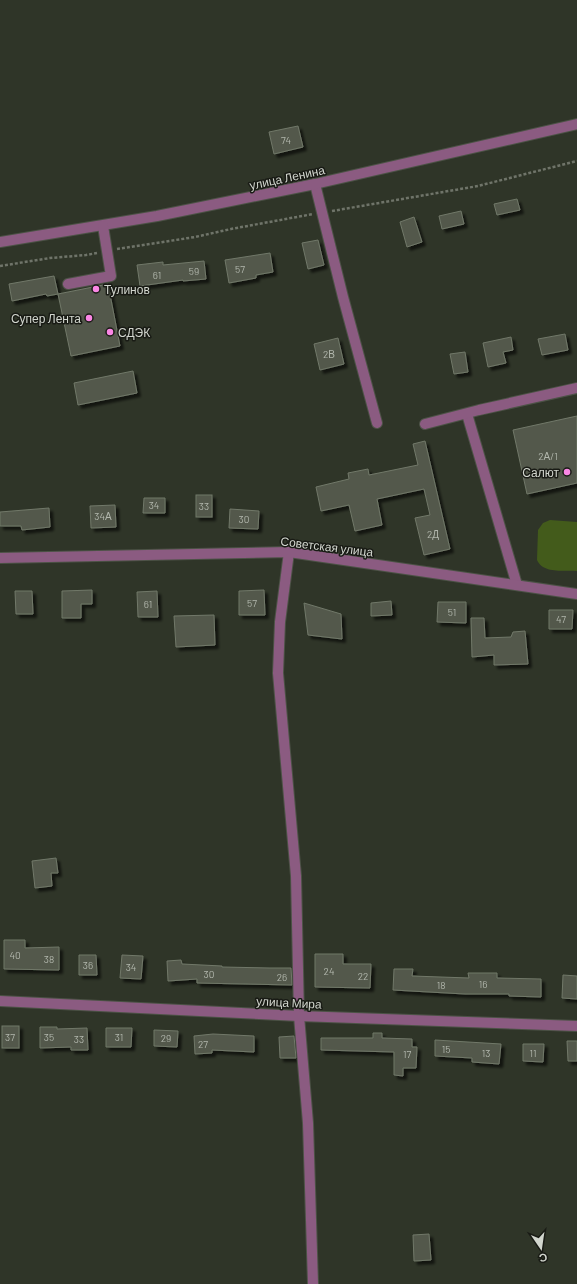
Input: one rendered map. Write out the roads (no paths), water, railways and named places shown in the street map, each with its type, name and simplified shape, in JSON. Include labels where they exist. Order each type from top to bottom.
[{"type":"street","name":"улица Ленина","points":[[0,242],[103,226],[315,184],[577,124]]},
{"type":"street","points":[[315,184],[343,297],[377,423]]},
{"type":"street","points":[[68,284],[111,276],[103,226]]},
{"type":"street","points":[[425,424],[577,388]]},
{"type":"street","points":[[467,414],[517,585]]},
{"type":"street","points":[[289,552],[280,622],[278,673],[296,876],[299,1016],[308,1123],[313,1284]]},
{"type":"street","name":"Советская улица","points":[[0,558],[289,552],[577,594]]},
{"type":"street","name":"улица Мира","points":[[0,1001],[299,1016],[577,1026]]},
{"type":"place","name":"Тулинов","points":[[96,289]]},
{"type":"place","name":"Супер Лента","points":[[89,318]]},
{"type":"place","name":"СДЭК","points":[[110,332]]},
{"type":"place","name":"Салют","points":[[567,472]]}]
